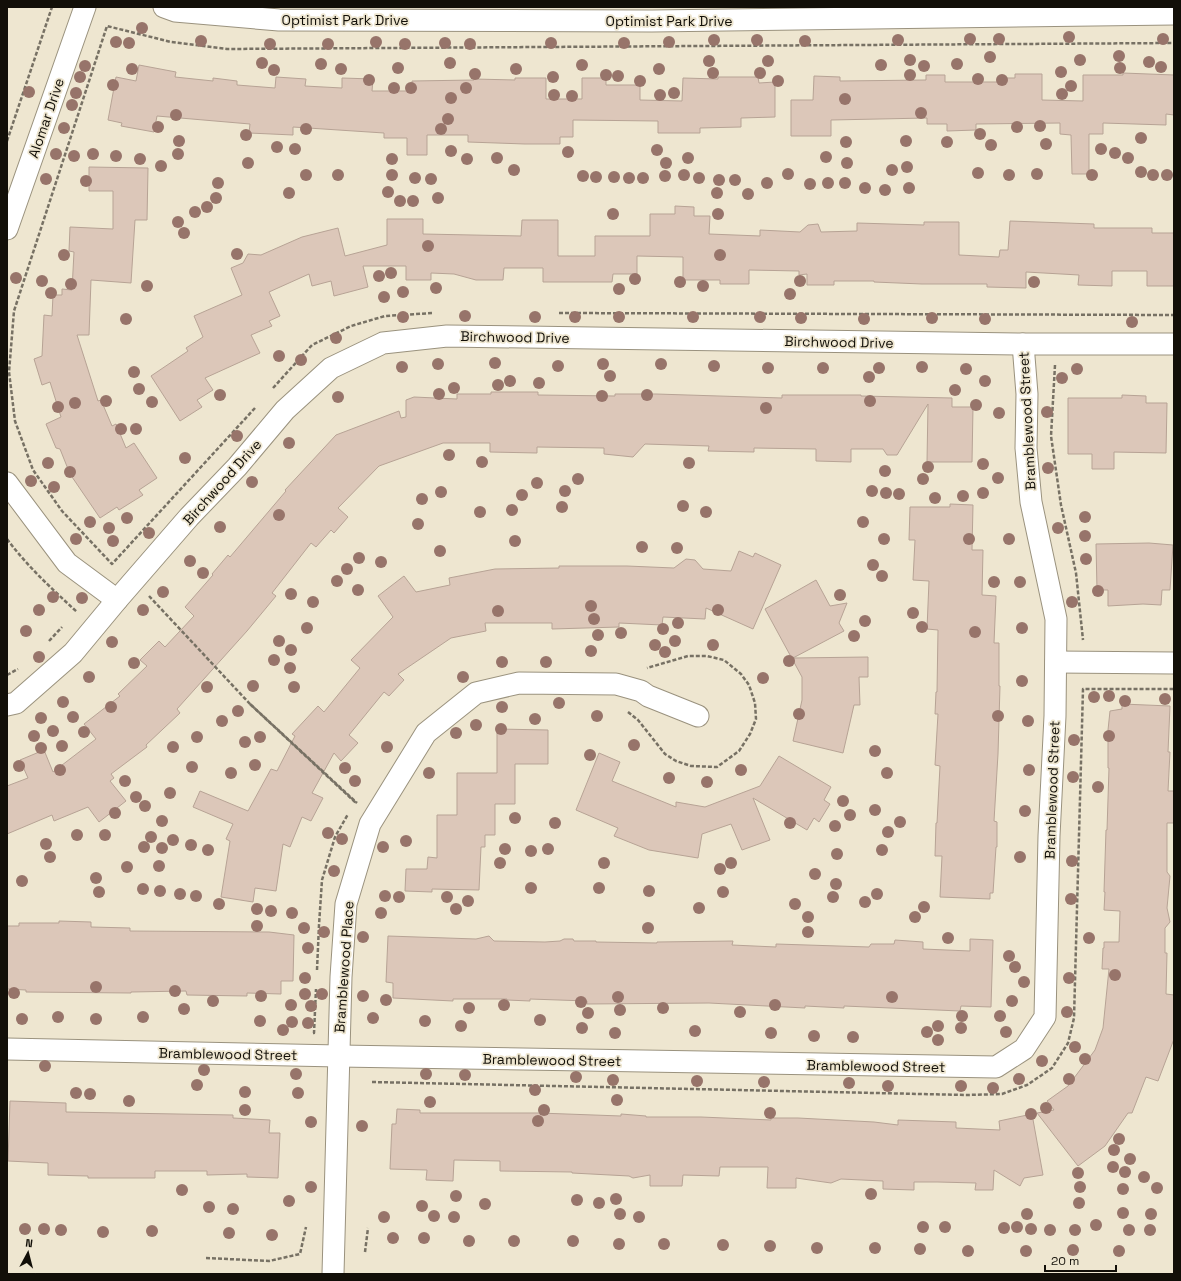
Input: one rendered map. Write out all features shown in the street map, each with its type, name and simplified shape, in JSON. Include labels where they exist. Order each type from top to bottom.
[{"type":"street","name":"Alomar Drive","points":[[7,229],[85,7]]},
{"type":"street","name":"Optimist Park Drive","points":[[164,7],[175,11],[279,20],[652,14],[991,12],[1174,14]]},
{"type":"street","name":"Birchwood Drive","points":[[7,705],[16,703],[73,653],[189,517],[236,467],[285,410],[331,368],[383,343],[447,336],[1023,344],[1174,344]]},
{"type":"street","name":"Bramblewood Street","points":[[7,1049],[996,1067],[1024,1049],[1045,1017],[1056,619],[1031,502],[1026,448],[1026,394],[1023,344]]},
{"type":"street","points":[[7,483],[67,563],[117,600]]},
{"type":"street","points":[[1056,662],[1174,663]]},
{"type":"street","name":"Bramblewood Place","points":[[333,1274],[341,977],[346,904],[370,824],[426,733],[476,693],[519,683],[616,684],[641,691],[648,696],[698,716]]},
{"type":"path","points":[[7,141],[52,7]]},
{"type":"path","points":[[258,404],[112,564],[62,511],[33,470],[15,421],[9,372],[14,311],[107,26],[171,42],[227,49],[1174,42]]},
{"type":"path","points":[[269,392],[312,345],[352,326],[385,316],[439,312]]},
{"type":"path","points":[[559,313],[1174,315]]},
{"type":"path","points":[[1056,361],[1051,436],[1061,505],[1076,573],[1084,645]]},
{"type":"path","points":[[7,539],[17,553],[56,595],[77,612],[72,618]]},
{"type":"path","points":[[149,595],[250,704],[358,805]]},
{"type":"path","points":[[45,646],[66,623]]},
{"type":"path","points":[[623,708],[638,720],[665,754],[676,761],[691,766],[717,767],[739,751],[750,734],[756,720],[755,703],[749,685],[741,674],[724,660],[707,656],[688,656],[651,668],[645,668]]},
{"type":"path","points":[[7,675],[23,666]]},
{"type":"path","points":[[372,1082],[967,1095],[1002,1094],[1027,1085],[1052,1068],[1068,1043],[1074,1018],[1083,689],[1174,689]]},
{"type":"path","points":[[206,1258],[270,1261],[300,1254],[306,1226]]},
{"type":"path","points":[[365,1252],[368,1228]]},
{"type":"building","points":[[139,65],[176,72],[175,77],[213,81],[213,78],[237,81],[237,85],[275,88],[276,77],[306,79],[305,86],[342,88],[342,78],[373,79],[372,91],[413,91],[412,81],[474,79],[515,80],[515,78],[546,78],[546,99],[582,99],[582,78],[606,78],[606,85],[640,85],[640,100],[682,101],[683,78],[718,79],[718,77],[758,77],[759,83],[775,82],[775,117],[741,118],[741,127],[700,128],[700,133],[658,133],[658,121],[573,120],[573,137],[560,137],[560,144],[468,142],[468,135],[427,135],[427,155],[407,155],[407,138],[384,138],[384,133],[293,127],[293,135],[249,133],[250,124],[157,116],[154,132],[121,126],[122,123],[108,120],[116,77],[136,81]]},
{"type":"building","points":[[1123,73],[1174,75],[1174,115],[1166,114],[1166,125],[1103,123],[1103,134],[1089,134],[1089,174],[1072,174],[1071,135],[1060,134],[1060,123],[976,124],[976,130],[947,131],[947,124],[927,124],[927,118],[831,120],[831,136],[791,136],[791,100],[813,100],[814,76],[840,77],[840,81],[926,80],[926,75],[945,75],[945,82],[1004,82],[1004,78],[1015,78],[1015,74],[1042,74],[1042,100],[1083,101],[1083,75],[1123,75]]},
{"type":"building","points":[[89,167],[148,168],[147,220],[135,220],[131,283],[91,280],[89,335],[77,335],[98,401],[101,400],[112,426],[116,424],[126,448],[134,443],[157,478],[139,490],[143,495],[119,510],[117,507],[100,518],[70,474],[60,449],[56,448],[46,424],[61,417],[50,382],[42,385],[34,359],[42,356],[44,315],[52,316],[53,295],[62,295],[62,289],[72,290],[74,252],[69,251],[70,227],[113,229],[113,191],[89,191]]},
{"type":"building","points":[[675,206],[694,207],[694,216],[710,216],[709,234],[760,236],[760,230],[800,232],[808,225],[818,224],[821,232],[857,231],[857,223],[924,225],[924,222],[959,222],[959,255],[999,257],[1000,250],[1008,250],[1010,221],[1094,224],[1094,228],[1152,228],[1152,233],[1174,233],[1174,286],[1147,286],[1147,271],[1112,271],[1112,286],[1078,285],[1079,275],[1026,272],[1026,288],[987,287],[987,284],[922,284],[874,281],[834,281],[834,285],[807,285],[807,274],[799,275],[799,271],[749,270],[749,284],[720,284],[720,280],[683,280],[683,257],[637,256],[637,274],[613,274],[612,282],[543,282],[543,268],[504,268],[503,280],[476,280],[454,274],[431,273],[431,280],[406,280],[406,266],[363,266],[368,287],[334,296],[331,281],[312,286],[309,274],[269,292],[280,316],[269,321],[272,326],[251,335],[260,353],[205,378],[213,390],[197,400],[202,407],[180,421],[151,376],[188,351],[186,348],[203,337],[194,316],[242,295],[231,268],[243,263],[248,254],[261,255],[302,237],[338,228],[345,256],[387,245],[387,219],[423,219],[423,234],[521,236],[522,220],[558,220],[558,256],[595,256],[595,236],[650,236],[650,214],[675,214]]},
{"type":"building","points":[[491,392],[538,392],[538,395],[615,396],[615,394],[656,394],[782,398],[782,395],[861,395],[952,398],[952,407],[973,407],[972,462],[927,462],[928,404],[897,455],[887,455],[883,449],[851,449],[851,462],[816,461],[816,449],[754,448],[754,452],[708,451],[709,446],[645,444],[633,457],[604,454],[604,448],[537,447],[537,453],[490,452],[490,443],[443,443],[379,466],[338,508],[348,517],[334,533],[331,530],[316,547],[311,543],[272,593],[276,596],[247,631],[177,709],[180,713],[146,745],[147,747],[111,774],[114,778],[110,781],[126,801],[99,822],[88,807],[54,821],[52,815],[7,834],[7,786],[28,778],[20,760],[44,750],[53,772],[96,739],[84,724],[120,696],[118,694],[147,666],[140,660],[159,641],[165,647],[194,616],[185,607],[228,555],[230,557],[286,491],[285,490],[336,435],[399,411],[401,418],[406,417],[406,400],[414,397],[457,399],[457,394],[491,394]]},
{"type":"building","points":[[1122,395],[1146,396],[1146,403],[1167,403],[1166,453],[1114,452],[1114,469],[1092,469],[1092,454],[1068,454],[1068,398],[1122,398]]},
{"type":"building","points":[[950,504],[973,505],[972,550],[983,550],[982,595],[996,596],[994,643],[999,643],[1000,686],[994,821],[997,822],[997,847],[993,893],[990,893],[990,899],[940,897],[942,856],[935,856],[940,766],[935,765],[938,714],[935,714],[937,692],[938,630],[927,629],[929,581],[913,580],[915,540],[909,540],[910,507],[950,507]]},
{"type":"building","points":[[1149,543],[1173,545],[1170,590],[1162,590],[1161,605],[1143,604],[1108,606],[1108,590],[1097,590],[1096,544]]},
{"type":"building","points":[[739,551],[753,557],[755,553],[781,565],[753,629],[706,608],[705,619],[663,617],[662,625],[619,623],[619,627],[552,629],[552,623],[485,623],[486,631],[451,638],[398,674],[404,680],[389,696],[384,692],[349,735],[358,743],[341,761],[334,753],[312,793],[323,798],[311,821],[302,817],[290,847],[283,844],[276,891],[255,888],[253,902],[221,897],[230,841],[226,839],[233,824],[193,807],[200,791],[248,811],[271,769],[277,771],[295,736],[292,734],[318,706],[324,712],[360,668],[351,660],[393,617],[378,596],[404,576],[416,592],[450,585],[449,578],[495,569],[559,568],[559,566],[674,568],[686,559],[695,560],[703,569],[731,571]]},
{"type":"building","points":[[816,580],[830,606],[847,603],[839,623],[844,631],[793,658],[868,657],[868,677],[859,677],[860,705],[854,705],[843,753],[793,741],[802,700],[802,677],[765,609]]},
{"type":"building","points":[[1122,704],[1170,706],[1168,791],[1174,791],[1174,823],[1167,823],[1167,872],[1170,876],[1167,908],[1170,922],[1165,928],[1165,953],[1167,953],[1166,994],[1174,995],[1174,1039],[1158,1081],[1146,1077],[1132,1113],[1128,1113],[1105,1146],[1078,1166],[1037,1113],[1054,1110],[1047,1101],[1068,1086],[1095,1050],[1103,1028],[1109,969],[1102,969],[1103,948],[1104,942],[1119,942],[1120,911],[1104,910],[1109,768],[1108,730],[1110,711],[1122,709]]},
{"type":"building","points":[[497,729],[548,730],[548,764],[515,764],[515,804],[495,804],[495,835],[485,835],[485,847],[481,847],[479,890],[432,889],[432,892],[405,891],[406,869],[427,869],[428,857],[437,858],[437,815],[457,815],[457,773],[497,773]]},
{"type":"building","points":[[599,753],[620,762],[612,781],[676,807],[676,802],[705,807],[760,786],[779,756],[831,787],[824,800],[830,804],[819,822],[814,818],[807,830],[753,798],[770,840],[742,850],[731,824],[702,834],[698,858],[649,850],[614,836],[618,828],[576,810]]},
{"type":"building","points":[[59,921],[91,922],[91,927],[130,928],[130,931],[269,932],[294,935],[293,981],[281,981],[281,994],[247,993],[247,996],[187,995],[186,991],[131,993],[26,992],[26,990],[7,989],[7,926],[19,926],[19,923],[59,923]]},
{"type":"building","points":[[388,936],[476,939],[489,936],[494,941],[545,942],[560,941],[564,939],[596,942],[657,943],[733,941],[732,945],[776,947],[776,944],[869,947],[871,944],[894,944],[895,940],[923,942],[923,949],[970,951],[970,939],[993,940],[991,1007],[961,1006],[960,1011],[844,1006],[844,1008],[805,1006],[805,1008],[709,1003],[587,1004],[587,1001],[530,999],[530,1001],[507,999],[453,999],[453,1001],[393,998],[393,983],[386,982]]},
{"type":"building","points":[[10,1101],[66,1103],[66,1112],[233,1115],[233,1118],[270,1120],[269,1133],[280,1133],[278,1178],[247,1177],[247,1174],[207,1175],[207,1171],[155,1171],[155,1178],[88,1178],[88,1176],[48,1175],[48,1163],[8,1161]]},
{"type":"building","points":[[397,1109],[420,1110],[420,1113],[539,1113],[621,1116],[621,1114],[646,1117],[701,1117],[771,1120],[771,1118],[798,1118],[874,1122],[898,1125],[898,1120],[956,1122],[956,1128],[1000,1130],[999,1121],[1032,1114],[1043,1175],[1024,1178],[1020,1186],[994,1170],[993,1190],[975,1190],[976,1183],[914,1182],[914,1190],[883,1189],[883,1181],[841,1179],[831,1183],[796,1178],[796,1188],[767,1188],[768,1167],[720,1167],[719,1176],[683,1175],[682,1186],[650,1186],[650,1175],[633,1178],[629,1176],[572,1172],[500,1171],[500,1161],[454,1160],[453,1181],[426,1180],[427,1170],[390,1169],[392,1124],[396,1124]]}]
